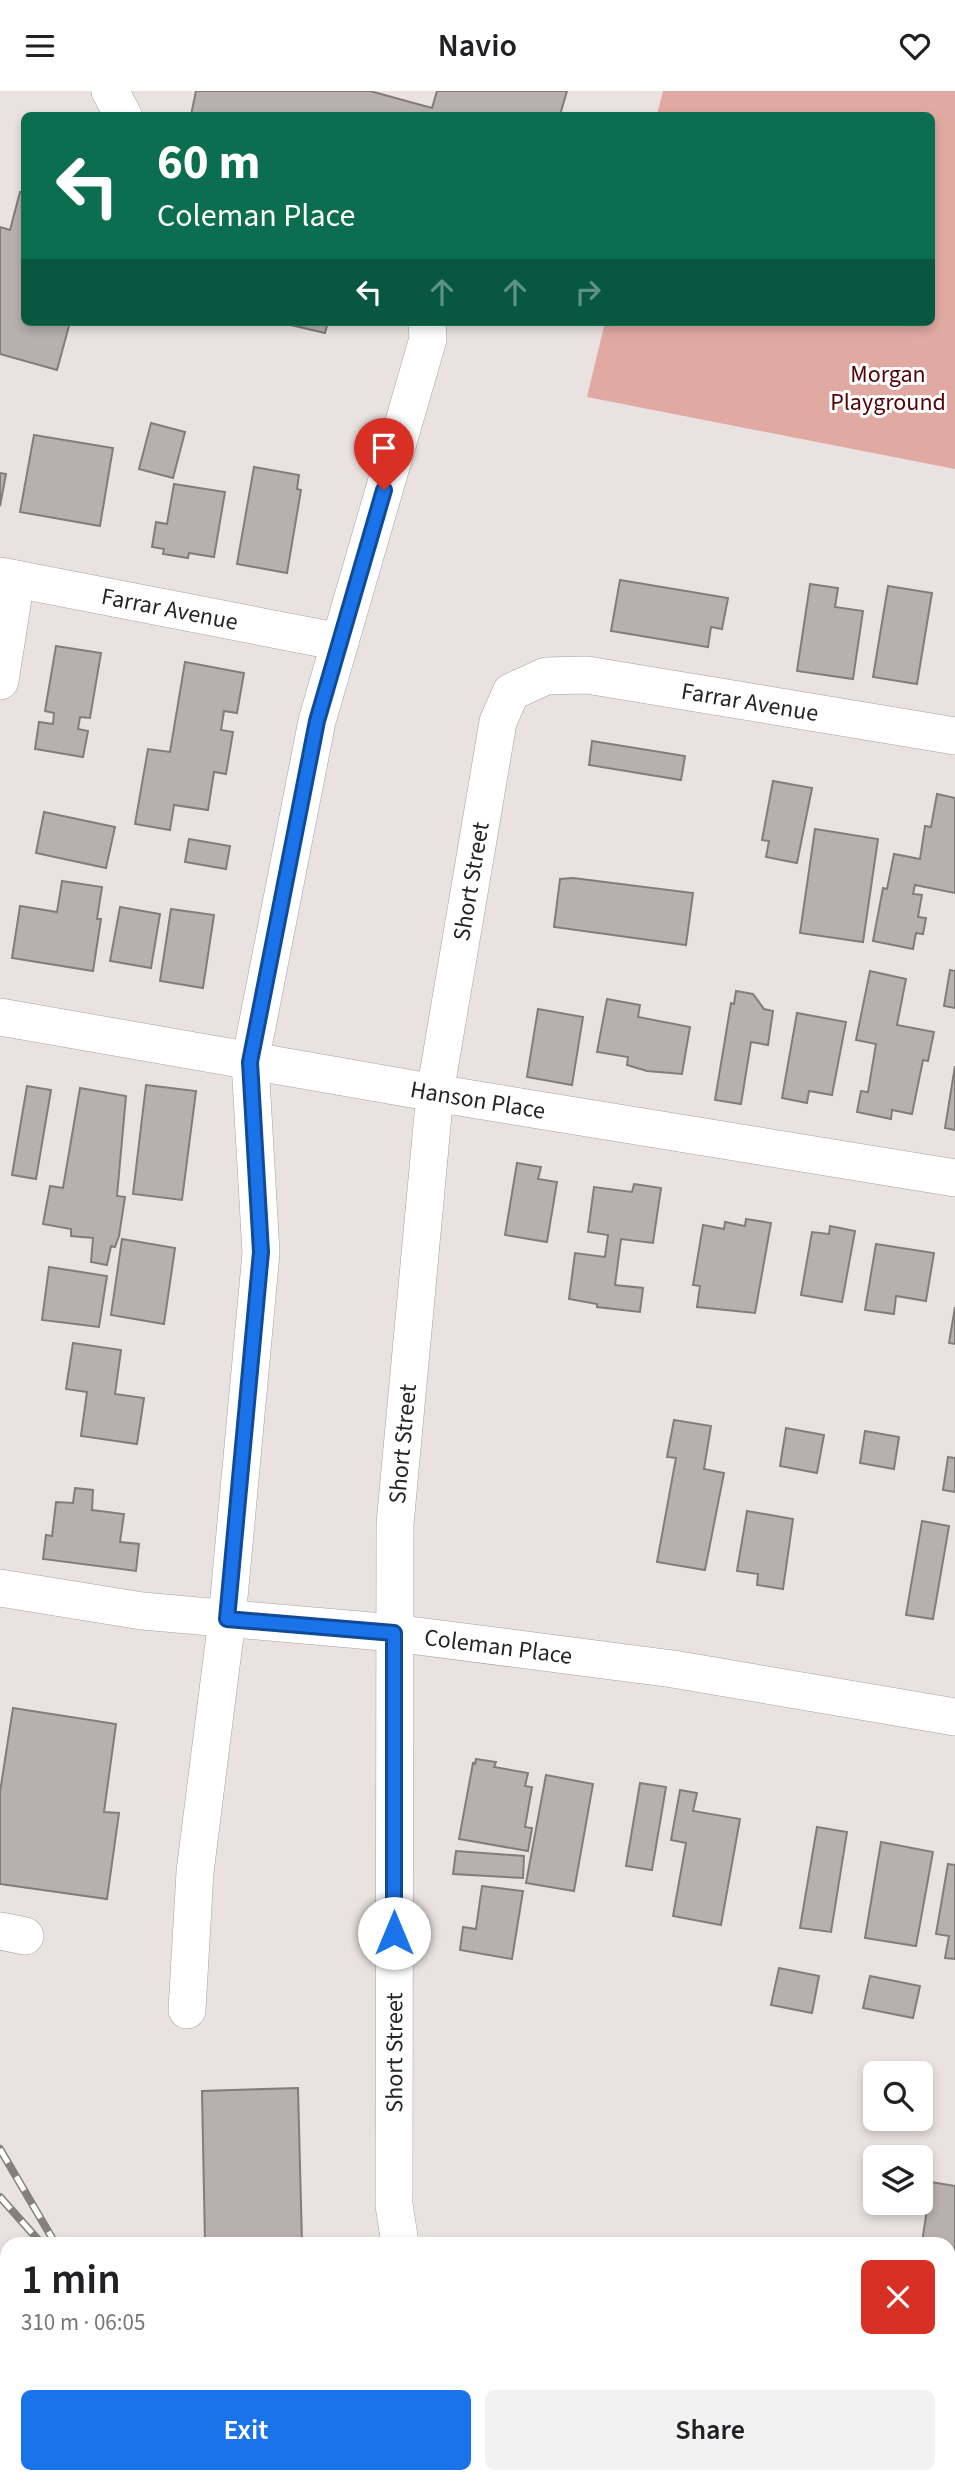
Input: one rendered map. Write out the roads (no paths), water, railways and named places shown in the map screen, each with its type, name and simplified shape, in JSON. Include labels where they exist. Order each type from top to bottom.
[{"type":"street","points":[[110,91],[121,112]]},
{"type":"street","points":[[187,2010],[195,1872],[227,1619],[261,1252],[250,1062],[317,721],[428,339],[427,326]]},
{"type":"street","points":[[0,681],[8,577]]},
{"type":"street","name":"Farrar Avenue","points":[[8,577],[340,642]]},
{"type":"street","name":"Farrar Avenue","points":[[546,676],[587,675],[955,736]]},
{"type":"street","name":"Short Street","points":[[399,2237],[394,2205],[395,1524],[435,1093],[498,722],[511,692],[546,676]]},
{"type":"street","name":"Hanson Place","points":[[0,1017],[250,1062],[955,1178]]},
{"type":"street","name":"Coleman Place","points":[[0,1588],[142,1611],[394,1633],[673,1669],[955,1717]]},
{"type":"railway","points":[[0,2149],[51,2237]]},
{"type":"railway","points":[[0,2197],[36,2237]]},
{"type":"park label","name":"Morgan Playground","points":[[888,388]]}]
